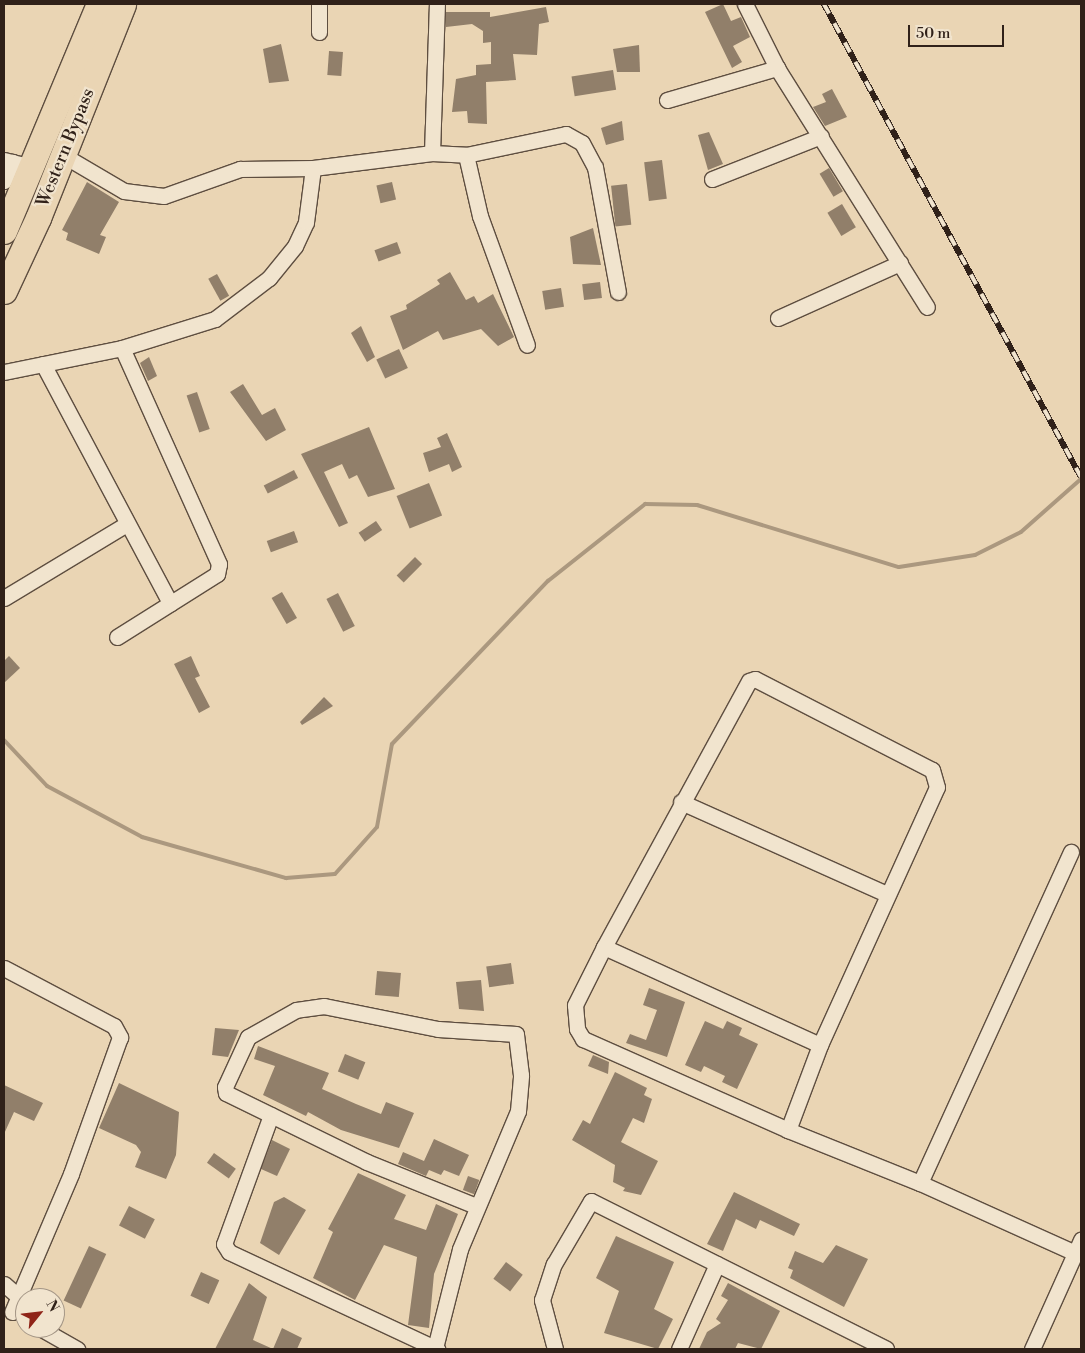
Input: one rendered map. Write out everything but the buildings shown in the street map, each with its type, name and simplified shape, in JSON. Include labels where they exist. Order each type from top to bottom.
[{"type":"main road","name":"Western Bypass","points":[[4,230],[16,163],[99,4]]},
{"type":"main road","name":"Western Bypass","points":[[4,291],[123,4]]},
{"type":"street","points":[[319,4],[319,32]]},
{"type":"street","points":[[432,152],[437,4]]},
{"type":"street","points":[[745,4],[777,68],[927,307]]},
{"type":"street","points":[[667,100],[777,68]]},
{"type":"street","points":[[62,154],[124,191],[164,196],[240,169],[313,168],[432,152],[466,155],[566,134],[582,142],[595,167],[618,292]]},
{"type":"street","points":[[712,179],[821,136]]},
{"type":"street","points":[[466,155],[477,208],[527,345]]},
{"type":"street","points":[[4,180],[16,163]]},
{"type":"street","points":[[4,372],[122,348],[215,319],[269,278],[295,246],[306,222],[313,168]]},
{"type":"street","points":[[778,318],[900,263]]},
{"type":"street","points":[[117,637],[220,570],[122,348]]},
{"type":"street","points":[[43,364],[125,525],[170,603]]},
{"type":"street","points":[[4,598],[125,525]]},
{"type":"street","points":[[788,1130],[820,1045],[937,787],[932,770],[762,679],[749,681],[681,802],[575,1005],[574,1017],[583,1039],[788,1130],[1079,1249],[1032,1349]]},
{"type":"street","points":[[681,802],[887,894]]},
{"type":"street","points":[[920,1183],[1071,852]]},
{"type":"street","points":[[604,947],[820,1045]]},
{"type":"street","points":[[4,968],[114,1026],[120,1037],[71,1174],[23,1288]]},
{"type":"street","points":[[271,1115],[224,1244],[238,1256],[436,1349],[446,1297],[476,1206],[518,1110],[518,1038],[512,1031],[438,1029],[324,1006],[296,1010],[248,1037],[225,1087],[226,1093],[271,1115],[366,1162],[476,1206]]},
{"type":"street","points":[[555,1349],[542,1300],[554,1264],[587,1203],[596,1202],[886,1349]]},
{"type":"street","points":[[679,1349],[717,1264]]},
{"type":"street","points":[[4,1284],[15,1294]]},
{"type":"street","points":[[58,1338],[78,1349]]},
{"type":"waterway","points":[[4,740],[47,786],[142,837],[286,878],[335,874],[377,827],[392,744],[548,581],[645,504],[697,505],[899,567],[975,555],[1021,532],[1081,479]]},
{"type":"railway","points":[[824,4],[1081,477]]}]
